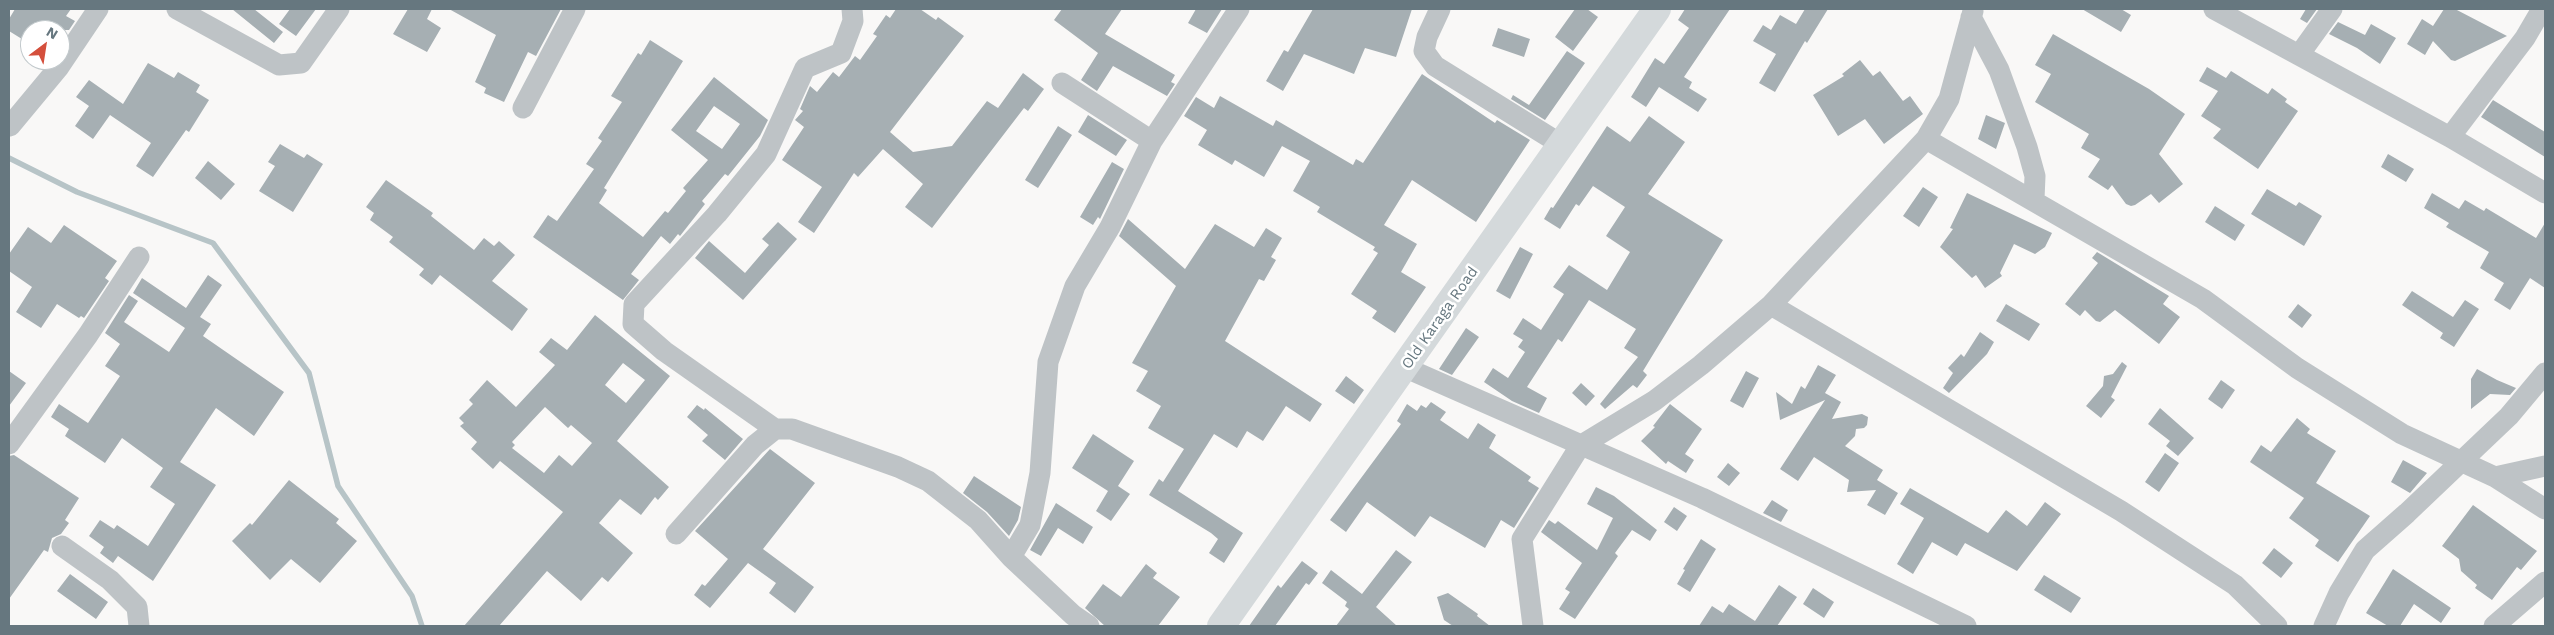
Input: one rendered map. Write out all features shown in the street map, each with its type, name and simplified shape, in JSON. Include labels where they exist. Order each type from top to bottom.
[{"type":"street","points":[[10,126],[58,67],[98,9]]},
{"type":"street","points":[[177,9],[279,65],[301,62],[339,9]]},
{"type":"street","points":[[523,108],[575,9]]},
{"type":"street","points":[[852,9],[853,21],[841,53],[805,68],[766,154],[717,214],[634,304],[633,324],[664,351],[775,429],[792,429],[876,458],[928,481],[978,520],[1011,557],[1076,622]]},
{"type":"street","points":[[1011,557],[1030,525],[1040,473],[1048,362],[1076,286],[1110,227],[1152,141],[1239,9]]},
{"type":"street","points":[[1440,9],[1424,51],[1435,66],[1562,145]]},
{"type":"street","name":"Old Karaga Road","points":[[1221,626],[1406,368],[1657,9]]},
{"type":"street","points":[[2214,9],[2450,137],[2545,194]]},
{"type":"street","points":[[2299,55],[2332,9]]},
{"type":"street","points":[[2450,137],[2525,38],[2542,9]]},
{"type":"street","points":[[1534,626],[1522,538],[1580,446],[1654,401],[1702,365],[1772,305],[1926,139],[1949,99],[1972,13]]},
{"type":"street","points":[[1972,13],[1999,70],[2028,147],[2035,176],[2034,199]]},
{"type":"street","points":[[1062,83],[1152,141]]},
{"type":"street","points":[[1926,139],[2034,199],[2203,298],[2297,368],[2402,434],[2494,477],[2545,509]]},
{"type":"street","points":[[9,444],[88,335],[140,257]]},
{"type":"street","points":[[1772,305],[2120,511],[2235,585],[2277,626]]},
{"type":"street","points":[[1406,368],[1711,502],[1966,626]]},
{"type":"street","points":[[2324,626],[2339,592],[2365,550],[2407,513],[2509,416],[2545,373]]},
{"type":"street","points":[[676,534],[755,445],[775,429]]},
{"type":"street","points":[[2494,477],[2545,466]]},
{"type":"street","points":[[62,546],[110,580],[137,607],[139,626]]},
{"type":"street","points":[[2494,626],[2545,582]]},
{"type":"building","points":[[15,9],[71,9],[66,16],[75,21],[70,28],[70,20],[20,20],[20,38],[9,31],[9,19]]},
{"type":"building","points":[[232,9],[254,9],[283,32],[274,43]]},
{"type":"building","points":[[290,9],[316,9],[296,36],[279,24]]},
{"type":"building","points":[[408,9],[432,9],[427,19],[441,28],[427,52],[393,34]]},
{"type":"building","points":[[449,9],[561,9],[536,56],[528,52],[504,102],[484,93],[486,88],[475,82],[496,35]]},
{"type":"building","points":[[896,9],[920,9],[936,20],[938,17],[964,36],[890,132],[913,152],[952,146],[987,101],[998,108],[1023,73],[1044,89],[1028,111],[1024,108],[932,228],[905,207],[923,184],[883,149],[858,177],[854,173],[814,233],[798,222],[822,187],[782,160],[804,127],[795,120],[803,111],[800,109],[810,86],[817,92],[833,72],[839,77],[855,56],[860,60],[877,36],[873,34],[886,15],[890,18]]},
{"type":"building","points":[[1062,9],[1122,9],[1105,34],[1175,75],[1171,82],[1175,84],[1167,96],[1113,66],[1097,91],[1081,80],[1098,53],[1054,20]]},
{"type":"building","points":[[1196,9],[1222,9],[1207,33],[1188,23]]},
{"type":"building","points":[[1313,9],[1412,9],[1396,57],[1365,48],[1354,74],[1304,54],[1283,91],[1266,81],[1284,50],[1288,52]]},
{"type":"building","points":[[1575,9],[1587,9],[1598,17],[1573,51],[1555,37]]},
{"type":"building","points":[[1685,9],[1730,9],[1684,77],[1692,82],[1689,88],[1707,99],[1698,112],[1659,87],[1646,107],[1631,97],[1655,58],[1664,64],[1689,28],[1678,20]]},
{"type":"building","points":[[1805,9],[1828,9],[1807,43],[1805,41],[1775,92],[1759,83],[1776,54],[1753,41],[1763,25],[1771,30],[1780,15],[1796,24]]},
{"type":"building","points":[[2082,9],[2121,9],[2131,15],[2121,32]]},
{"type":"building","points":[[2306,9],[2317,9],[2307,23],[2300,19]]},
{"type":"building","points":[[2444,9],[2455,9],[2507,36],[2455,61],[2451,60],[2433,41],[2425,55],[2407,44],[2422,19],[2433,26]]},
{"type":"building","points":[[2338,22],[2365,35],[2371,24],[2396,38],[2380,64],[2357,48],[2329,34]]},
{"type":"building","points":[[1498,28],[1530,39],[1524,57],[1492,46]]},
{"type":"building","points":[[2053,34],[2149,89],[2185,114],[2159,154],[2183,184],[2159,203],[2151,194],[2131,206],[2126,204],[2112,185],[2108,190],[2088,177],[2100,159],[2081,148],[2089,134],[2035,102],[2051,74],[2035,65]]},
{"type":"building","points":[[650,40],[683,61],[604,188],[607,190],[599,203],[643,237],[665,211],[668,213],[686,191],[683,188],[708,160],[671,130],[714,77],[768,120],[760,136],[728,176],[725,174],[702,201],[705,204],[680,236],[678,234],[670,244],[661,236],[631,274],[639,280],[623,300],[533,237],[548,215],[557,221],[594,169],[586,164],[602,141],[598,138],[622,102],[611,96],[638,53],[641,55]],"holes":[[[714,106],[740,124],[722,149],[696,131]]]},
{"type":"building","points":[[1567,51],[1585,63],[1545,120],[1511,99],[1513,95],[1529,105]]},
{"type":"building","points":[[1860,60],[1873,76],[1880,71],[1903,101],[1910,96],[1923,114],[1884,144],[1865,119],[1838,136],[1813,95],[1844,76],[1842,74]]},
{"type":"building","points":[[148,63],[174,78],[178,72],[200,85],[196,92],[209,100],[189,132],[186,130],[153,177],[136,166],[151,143],[110,115],[93,139],[75,126],[89,106],[76,97],[89,80],[123,104]]},
{"type":"building","points":[[2207,67],[2226,78],[2231,71],[2268,94],[2272,88],[2287,99],[2285,102],[2298,111],[2258,169],[2213,138],[2221,129],[2201,116],[2218,91],[2199,81]]},
{"type":"building","points":[[1422,74],[1495,123],[1497,120],[1530,140],[1476,222],[1412,180],[1384,225],[1417,244],[1401,272],[1426,287],[1395,333],[1372,318],[1377,311],[1351,294],[1378,253],[1373,250],[1375,247],[1317,212],[1320,207],[1293,191],[1310,161],[1282,146],[1264,177],[1235,160],[1232,165],[1198,145],[1207,130],[1184,116],[1196,97],[1214,108],[1220,96],[1273,126],[1276,120],[1353,165],[1356,159],[1363,163]]},
{"type":"building","points":[[2493,100],[2545,132],[2545,157],[2481,117]]},
{"type":"building","points":[[1088,115],[1127,140],[1116,156],[1078,132]]},
{"type":"building","points":[[1986,115],[2005,123],[1996,149],[1978,139]]},
{"type":"building","points":[[1649,116],[1685,142],[1648,194],[1723,240],[1643,371],[1647,375],[1637,388],[1633,385],[1605,409],[1600,404],[1638,357],[1624,348],[1636,329],[1589,300],[1562,342],[1558,339],[1527,387],[1547,398],[1539,413],[1512,401],[1484,382],[1493,368],[1508,378],[1525,352],[1518,347],[1523,340],[1513,334],[1523,318],[1541,330],[1564,294],[1553,287],[1569,265],[1607,290],[1630,252],[1606,236],[1625,207],[1593,186],[1579,206],[1576,204],[1560,229],[1544,219],[1607,126],[1630,142]]},
{"type":"building","points":[[1058,126],[1072,135],[1038,188],[1025,180]]},
{"type":"building","points":[[280,144],[304,158],[307,154],[323,164],[293,212],[259,191],[275,166],[268,162]]},
{"type":"building","points":[[2388,154],[2414,169],[2406,182],[2381,167]]},
{"type":"building","points":[[208,161],[235,184],[221,200],[195,178]]},
{"type":"building","points":[[1112,162],[1124,169],[1100,219],[1098,217],[1093,225],[1080,217]]},
{"type":"building","points":[[386,180],[433,213],[431,216],[474,250],[484,238],[494,246],[499,241],[515,255],[492,281],[528,309],[512,331],[440,275],[432,285],[419,275],[424,269],[389,242],[393,237],[370,220],[374,213],[366,207]]},
{"type":"building","points":[[1923,187],[1938,197],[1919,227],[1903,216]]},
{"type":"building","points":[[2267,189],[2296,206],[2299,202],[2322,216],[2304,246],[2251,214]]},
{"type":"building","points":[[1967,193],[2052,233],[2045,247],[2035,254],[2014,244],[2000,273],[2002,276],[1985,288],[1976,275],[1972,278],[1940,247],[1953,229],[1950,228]]},
{"type":"building","points":[[2432,193],[2459,209],[2465,200],[2484,211],[2486,208],[2536,238],[2545,223],[2545,288],[2530,278],[2510,310],[2494,300],[2504,283],[2480,268],[2489,252],[2446,227],[2449,223],[2424,208]]},
{"type":"building","points":[[2215,206],[2245,225],[2235,241],[2205,222]]},
{"type":"building","points":[[1128,219],[1185,269],[1215,224],[1254,247],[1266,228],[1282,238],[1271,257],[1276,260],[1264,281],[1259,279],[1225,341],[1322,404],[1310,422],[1286,406],[1263,441],[1247,431],[1237,448],[1214,434],[1178,491],[1243,533],[1224,563],[1209,553],[1218,539],[1149,495],[1159,479],[1163,482],[1184,449],[1148,428],[1161,406],[1136,391],[1148,371],[1132,363],[1176,286],[1119,236]]},
{"type":"building","points":[[778,222],[797,239],[743,300],[695,258],[709,241],[745,273],[769,245],[762,239]]},
{"type":"building","points":[[64,225],[117,261],[105,278],[109,281],[84,318],[81,316],[79,318],[57,304],[41,328],[16,312],[32,287],[9,271],[9,254],[28,227],[51,243]]},
{"type":"building","points":[[1520,247],[1533,254],[1510,299],[1496,291]]},
{"type":"building","points":[[2097,252],[2169,296],[2163,304],[2180,317],[2159,344],[2115,310],[2100,322],[2096,321],[2085,310],[2080,316],[2065,304],[2098,263],[2092,258]]},
{"type":"building","points":[[208,275],[222,285],[200,317],[211,324],[203,336],[284,392],[254,436],[216,408],[180,462],[216,485],[153,581],[118,556],[113,563],[100,553],[104,547],[89,536],[100,520],[114,529],[117,525],[148,546],[175,504],[150,487],[163,468],[122,438],[105,463],[65,436],[69,429],[51,417],[59,404],[88,423],[120,376],[105,366],[120,344],[105,333],[129,295],[138,301],[124,322],[169,352],[185,328],[133,293],[142,278],[186,308]]},
{"type":"building","points":[[2412,291],[2453,317],[2465,300],[2479,309],[2454,347],[2440,338],[2443,333],[2402,305]]},
{"type":"building","points":[[2006,304],[2040,324],[2029,341],[1996,321]]},
{"type":"building","points":[[2298,304],[2312,315],[2302,328],[2288,317]]},
{"type":"building","points":[[595,315],[670,376],[617,441],[669,487],[658,500],[655,497],[641,515],[620,499],[599,523],[633,553],[608,582],[602,577],[581,601],[547,571],[499,626],[464,626],[563,512],[500,461],[493,469],[471,449],[477,442],[460,426],[464,423],[459,418],[473,404],[469,400],[487,380],[516,407],[555,365],[539,352],[551,338],[567,350]],"holes":[[[623,363],[645,380],[626,403],[605,385]],[[545,407],[568,428],[571,425],[592,443],[572,466],[559,455],[544,473],[512,448],[515,445],[512,442]]]},
{"type":"building","points":[[1466,328],[1479,337],[1452,375],[1439,369]]},
{"type":"building","points":[[1980,332],[1994,342],[1987,354],[1949,393],[1943,388],[1953,373],[1948,368],[1961,354],[1964,357]]},
{"type":"building","points":[[2122,362],[2127,366],[2111,397],[2115,400],[2101,418],[2086,406],[2103,386],[2104,376],[2113,374]]},
{"type":"building","points":[[1818,365],[1836,375],[1825,393],[1841,402],[1832,419],[1862,414],[1868,417],[1867,425],[1864,428],[1856,429],[1855,436],[1845,446],[1883,470],[1877,480],[1898,493],[1885,515],[1867,505],[1876,490],[1847,492],[1849,480],[1814,457],[1798,481],[1780,469],[1825,400],[1780,420],[1776,392],[1792,404],[1801,386],[1805,389]]},
{"type":"building","points":[[2477,369],[2516,388],[2510,395],[2490,394],[2471,409],[2471,379]]},
{"type":"building","points":[[9,371],[26,383],[9,406]]},
{"type":"building","points":[[1746,371],[1759,378],[1743,408],[1730,401]]},
{"type":"building","points":[[1346,376],[1364,390],[1354,404],[1335,391]]},
{"type":"building","points":[[2221,380],[2235,390],[2222,409],[2208,399]]},
{"type":"building","points":[[1581,383],[1595,396],[1586,406],[1572,393]]},
{"type":"building","points":[[1431,402],[1446,412],[1440,420],[1468,439],[1478,423],[1496,435],[1489,448],[1531,477],[1528,481],[1539,488],[1514,528],[1501,520],[1485,548],[1430,516],[1415,537],[1367,502],[1346,532],[1330,520],[1401,424],[1397,421],[1407,404],[1417,411],[1421,405],[1426,408]]},
{"type":"building","points":[[1670,404],[1702,429],[1685,454],[1694,460],[1686,473],[1668,461],[1666,464],[1641,441],[1655,427],[1653,426]]},
{"type":"building","points":[[697,405],[704,410],[705,408],[743,439],[725,460],[702,441],[708,435],[687,417]]},
{"type":"building","points":[[2160,408],[2194,438],[2178,456],[2166,446],[2170,441],[2148,424]]},
{"type":"building","points":[[2297,418],[2310,429],[2307,433],[2336,451],[2316,483],[2370,516],[2338,562],[2315,546],[2319,540],[2289,518],[2304,498],[2250,462],[2261,445],[2271,452]]},
{"type":"building","points":[[1093,434],[1134,461],[1118,486],[1130,494],[1111,521],[1096,511],[1108,491],[1072,468]]},
{"type":"building","points":[[770,449],[815,483],[763,549],[814,587],[795,613],[769,593],[776,583],[748,563],[710,608],[694,595],[702,584],[705,586],[728,559],[695,531]]},
{"type":"building","points":[[2165,453],[2179,463],[2159,492],[2145,482]]},
{"type":"building","points":[[14,455],[79,498],[65,520],[69,523],[61,534],[52,538],[48,552],[44,550],[9,599],[9,456]]},
{"type":"building","points":[[2403,460],[2427,473],[2410,493],[2391,482]]},
{"type":"building","points":[[1728,463],[1740,473],[1729,486],[1717,477]]},
{"type":"building","points":[[974,476],[1021,507],[1018,520],[1009,536],[987,512],[963,493]]},
{"type":"building","points":[[289,480],[339,519],[336,523],[357,541],[320,583],[291,559],[270,580],[232,541],[250,523],[252,525]]},
{"type":"building","points":[[1596,487],[1614,496],[1657,530],[1650,541],[1632,530],[1615,553],[1618,556],[1575,619],[1559,609],[1570,592],[1565,589],[1582,563],[1541,532],[1549,520],[1555,524],[1558,521],[1597,550],[1613,518],[1587,504]]},
{"type":"building","points":[[1910,488],[1988,533],[2006,510],[2027,526],[2045,502],[2061,514],[2017,571],[1965,543],[1957,556],[1932,542],[1913,574],[1897,564],[1924,518],[1900,504]]},
{"type":"building","points":[[1772,500],[1788,510],[1781,522],[1763,513]]},
{"type":"building","points":[[1056,503],[1093,527],[1083,544],[1058,528],[1041,556],[1030,550]]},
{"type":"building","points":[[2473,505],[2537,551],[2521,570],[2517,567],[2492,600],[2475,588],[2477,585],[2461,571],[2459,559],[2442,546]]},
{"type":"building","points":[[1674,507],[1687,516],[1677,531],[1664,522]]},
{"type":"building","points":[[1701,539],[1716,549],[1690,592],[1677,584],[1685,570],[1683,569]]},
{"type":"building","points":[[2274,548],[2293,563],[2281,578],[2262,563]]},
{"type":"building","points":[[1396,550],[1412,562],[1376,607],[1397,626],[1336,626],[1349,609],[1345,606],[1347,602],[1322,583],[1331,570],[1362,594]]},
{"type":"building","points":[[1302,561],[1318,573],[1309,585],[1306,583],[1275,626],[1249,626],[1278,585],[1281,588]]},
{"type":"building","points":[[1146,564],[1157,573],[1153,578],[1180,597],[1158,626],[1105,626],[1085,608],[1103,584],[1121,597]]},
{"type":"building","points":[[2393,569],[2451,608],[2441,623],[2414,604],[2400,626],[2388,626],[2366,613]]},
{"type":"building","points":[[70,574],[108,602],[96,619],[57,591]]},
{"type":"building","points":[[2044,575],[2081,598],[2071,613],[2034,590]]},
{"type":"building","points":[[1779,585],[1797,597],[1777,626],[1699,626],[1712,606],[1723,613],[1729,604],[1755,621]]},
{"type":"building","points":[[1813,588],[1834,602],[1824,618],[1803,604]]},
{"type":"building","points":[[1448,593],[1478,614],[1477,616],[1490,626],[1453,626],[1444,620],[1437,597]]},
{"type":"waterway","points":[[9,158],[77,192],[213,243],[309,373],[338,486],[412,596],[422,626]]}]
